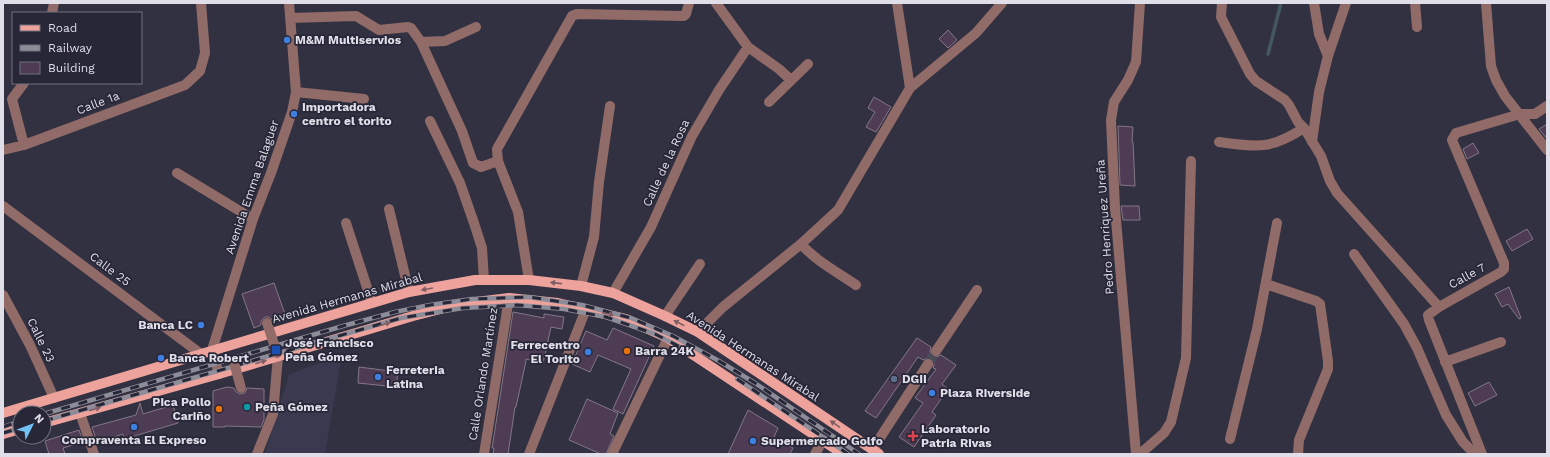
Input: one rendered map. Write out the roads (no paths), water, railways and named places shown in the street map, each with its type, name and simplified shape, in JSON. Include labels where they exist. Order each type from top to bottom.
[{"type":"main road","name":"Avenida Hermanas Mirabal","points":[[3,413],[409,292],[475,280],[529,280],[582,286],[613,293],[698,332],[875,452]]},
{"type":"main road","points":[[52,421],[219,374],[278,355],[437,309],[460,304],[509,298],[558,303],[626,319],[668,338],[843,454]]},
{"type":"street","name":"Calle 1a","points":[[3,150],[24,145],[185,85],[200,71],[205,54],[201,3]]},
{"type":"street","name":"Avenida Emma Balaguer","points":[[212,350],[253,219],[292,112],[296,92],[289,3]]},
{"type":"street","points":[[529,280],[518,212],[498,161],[497,149],[573,15],[684,16],[689,3]]},
{"type":"street","points":[[716,3],[748,47],[779,68],[791,80]]},
{"type":"street","points":[[897,3],[910,88]]},
{"type":"street","points":[[698,332],[723,307],[801,244],[838,210],[910,88],[976,33],[1002,3]]},
{"type":"street","name":"Pedro Henriquez Ureña","points":[[1136,454],[1115,208],[1111,120],[1114,102],[1128,80],[1136,62],[1140,3]]},
{"type":"street","points":[[1222,3],[1221,17],[1250,74],[1256,81],[1285,100],[1321,156],[1330,181],[1337,194],[1439,307]]},
{"type":"street","points":[[1314,3],[1319,34],[1328,56]]},
{"type":"street","points":[[1312,142],[1319,92],[1328,56],[1346,3]]},
{"type":"street","points":[[1415,3],[1417,27]]},
{"type":"street","points":[[1486,3],[1491,66],[1496,80],[1505,96],[1547,150]]},
{"type":"street","points":[[290,18],[356,16],[379,30],[408,26],[411,28],[421,42],[462,132],[473,163],[481,167],[498,161]]},
{"type":"street","points":[[421,42],[445,41],[476,27]]},
{"type":"street","name":"Calle de la Rosa","points":[[613,293],[650,227],[692,136],[719,90],[748,47]]},
{"type":"street","points":[[769,102],[808,64]]},
{"type":"street","points":[[23,84],[12,99],[24,145]]},
{"type":"street","points":[[296,92],[364,99]]},
{"type":"street","points":[[582,286],[594,237],[599,182],[610,106]]},
{"type":"street","points":[[1520,114],[1534,114],[1547,106]]},
{"type":"street","name":"Calle 7","points":[[1482,454],[1428,315],[1504,269],[1504,263],[1452,140],[1453,136],[1456,132],[1520,114]]},
{"type":"street","points":[[430,121],[460,183],[474,223],[482,248],[484,280]]},
{"type":"street","points":[[1219,142],[1248,146],[1263,146],[1280,142],[1304,128]]},
{"type":"street","points":[[1140,454],[1164,433],[1171,422],[1186,358],[1191,161]]},
{"type":"street","points":[[177,173],[253,219]]},
{"type":"street","name":"Calle 25","points":[[3,206],[202,354]]},
{"type":"street","points":[[389,209],[409,292]]},
{"type":"street","points":[[346,223],[372,304]]},
{"type":"street","points":[[1230,439],[1266,284],[1277,223]]},
{"type":"street","points":[[801,244],[809,253],[821,262],[856,285]]},
{"type":"street","points":[[1354,254],[1404,324],[1446,415],[1463,442],[1475,454]]},
{"type":"street","points":[[665,316],[700,264]]},
{"type":"street","points":[[1266,284],[1316,301],[1320,304],[1328,369],[1299,440],[1298,454]]},
{"type":"street","points":[[936,351],[977,290]]},
{"type":"street","name":"Calle 23","points":[[3,295],[30,345],[54,398]]},
{"type":"street","name":"Calle Orlando Martínez","points":[[484,454],[509,298]]},
{"type":"street","points":[[529,454],[586,309]]},
{"type":"street","points":[[257,454],[273,414],[278,355],[267,323]]},
{"type":"street","points":[[612,454],[668,338]]},
{"type":"street","points":[[1445,362],[1502,342]]},
{"type":"street","points":[[212,350],[219,374]]},
{"type":"street","points":[[875,452],[928,364]]},
{"type":"street","points":[[235,366],[242,388]]},
{"type":"street","points":[[80,413],[94,454]]},
{"type":"street","points":[[815,454],[823,440]]},
{"type":"waterway","points":[[1268,54],[1281,3]]},
{"type":"tunnel","points":[[928,364],[936,351]]},
{"type":"railway","points":[[52,412],[395,312],[472,299],[529,297],[582,305],[631,318],[673,336],[755,383],[859,454]]},
{"type":"railway","points":[[52,419],[401,318],[463,308],[517,305],[564,309],[606,317],[655,334],[692,353]]},
{"type":"railway","points":[[737,379],[848,454]]},
{"type":"railway","points":[[3,427],[12,424]]},
{"type":"railway","points":[[3,433],[12,430]]},
{"type":"place","name":"M&M Multiservios","points":[[287,40]]},
{"type":"place","name":"Importadora centro el torito","points":[[294,114]]},
{"type":"place","name":"Banca LC","points":[[201,325]]},
{"type":"place","name":"José Francisco Peña Gómez","points":[[276,350]]},
{"type":"place","name":"Barra 24K","points":[[627,351]]},
{"type":"place","name":"Ferrecentro El Torito","points":[[588,352]]},
{"type":"place","name":"Banca Robert","points":[[161,358]]},
{"type":"place","name":"Ferreteria Latina","points":[[378,377]]},
{"type":"place","name":"DGII","points":[[894,379]]},
{"type":"place","name":"Plaza Riverside","points":[[932,393]]},
{"type":"place","name":"Peña Gómez","points":[[247,407]]},
{"type":"place","name":"Pica Pollo Cariño","points":[[219,409]]},
{"type":"place","name":"Compraventa El Expreso","points":[[134,427]]},
{"type":"place","name":"Laboratorio Patria Rivas","points":[[913,436]]},
{"type":"place","name":"Supermercado Golfo","points":[[753,441]]}]
